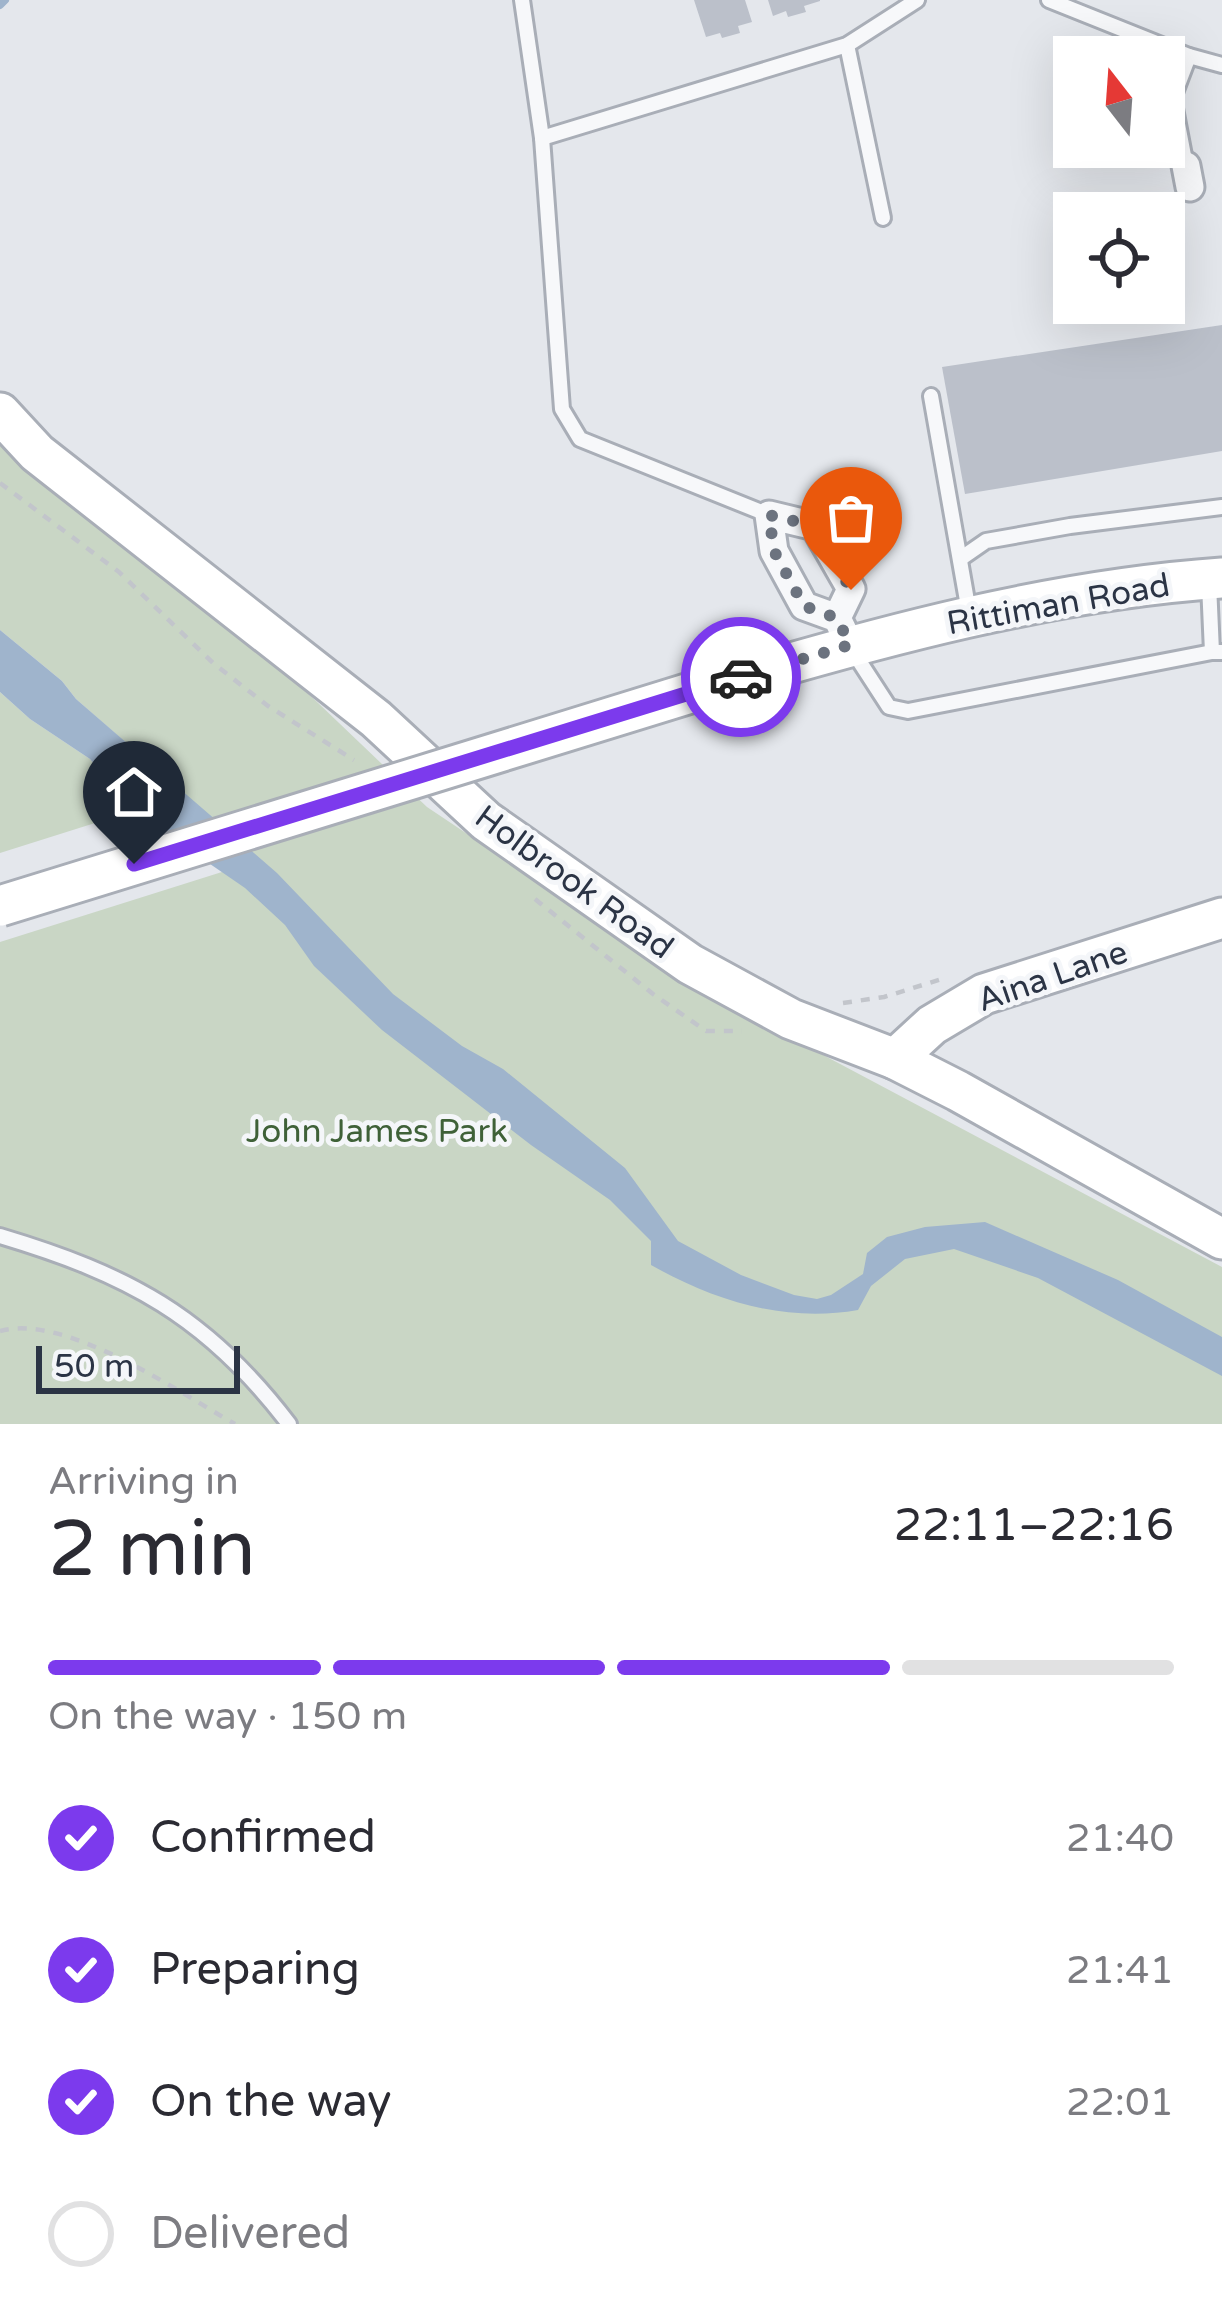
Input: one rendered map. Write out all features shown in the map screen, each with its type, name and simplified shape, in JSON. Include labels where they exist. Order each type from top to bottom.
[{"type":"street","name":"Holbrook Road","points":[[0,413],[37,453],[376,719],[486,821],[690,964],[791,1019],[896,1059],[1222,1239]]},
{"type":"street","points":[[769,515],[815,526],[851,590],[843,632],[804,606],[774,551],[769,515]]},
{"type":"street","name":"Rittiman Road","points":[[0,906],[716,685],[843,632],[1215,578]]},
{"type":"street","name":"Aina Lane","points":[[896,1059],[932,1025],[984,994],[1222,918]]},
{"type":"lane","points":[[522,0],[542,138],[562,409],[580,439],[769,515]]},
{"type":"lane","points":[[542,138],[847,45],[916,0]]},
{"type":"lane","points":[[1049,0],[1189,56],[1222,64]]},
{"type":"lane","points":[[847,45],[883,218]]},
{"type":"lane","points":[[1188,177],[1173,98],[1189,56]]},
{"type":"lane","points":[[931,396],[970,617]]},
{"type":"lane","points":[[960,559],[986,541],[1222,507]]},
{"type":"lane","points":[[843,632],[889,707],[908,711],[1217,652],[1215,578]]},
{"type":"lane","points":[[0,1236],[79,1259],[155,1298],[229,1355],[289,1424]]},
{"type":"path","points":[[0,483],[119,572],[213,663],[268,706],[358,762]]},
{"type":"path","points":[[524,890],[706,1031],[742,1031]]},
{"type":"path","points":[[791,1019],[802,1004],[884,997],[956,974]]},
{"type":"path","points":[[0,1331],[28,1328],[117,1353],[235,1424]]},
{"type":"green space","name":"John James Park","points":[[0,434],[251,639],[427,807],[701,990],[1222,1267],[1222,1424],[0,1424],[0,942],[260,860],[0,630]]},
{"type":"green space","points":[[0,692],[30,719],[90,759],[133,811],[0,853]]},
{"type":"water","points":[[0,630],[277,873],[393,994],[462,1046],[503,1069],[625,1168],[678,1241],[741,1275],[817,1299],[863,1274],[867,1253],[887,1237],[925,1227],[985,1222],[1118,1280],[1222,1337],[1222,1376],[1038,1278],[954,1249],[905,1259],[871,1286],[858,1310],[831,1313],[751,1306],[700,1289],[651,1265],[651,1241],[610,1200],[382,1030],[314,966],[285,925],[245,888],[133,811],[90,759],[30,719],[0,692]]},
{"type":"building","points":[[694,0],[745,0],[752,22],[738,26],[740,33],[706,37]]},
{"type":"building","points":[[768,0],[820,1],[788,17],[786,11],[773,16]]},
{"type":"building","points":[[1222,325],[1222,451],[965,494],[942,367]]},
{"type":"waterway","points":[[0,5],[5,0]]},
{"type":"way so far","points":[[741,677],[850,645],[837,618],[804,606],[774,551],[769,515],[815,526],[851,590]]},
{"type":"route","points":[[134,864],[741,677]]}]
